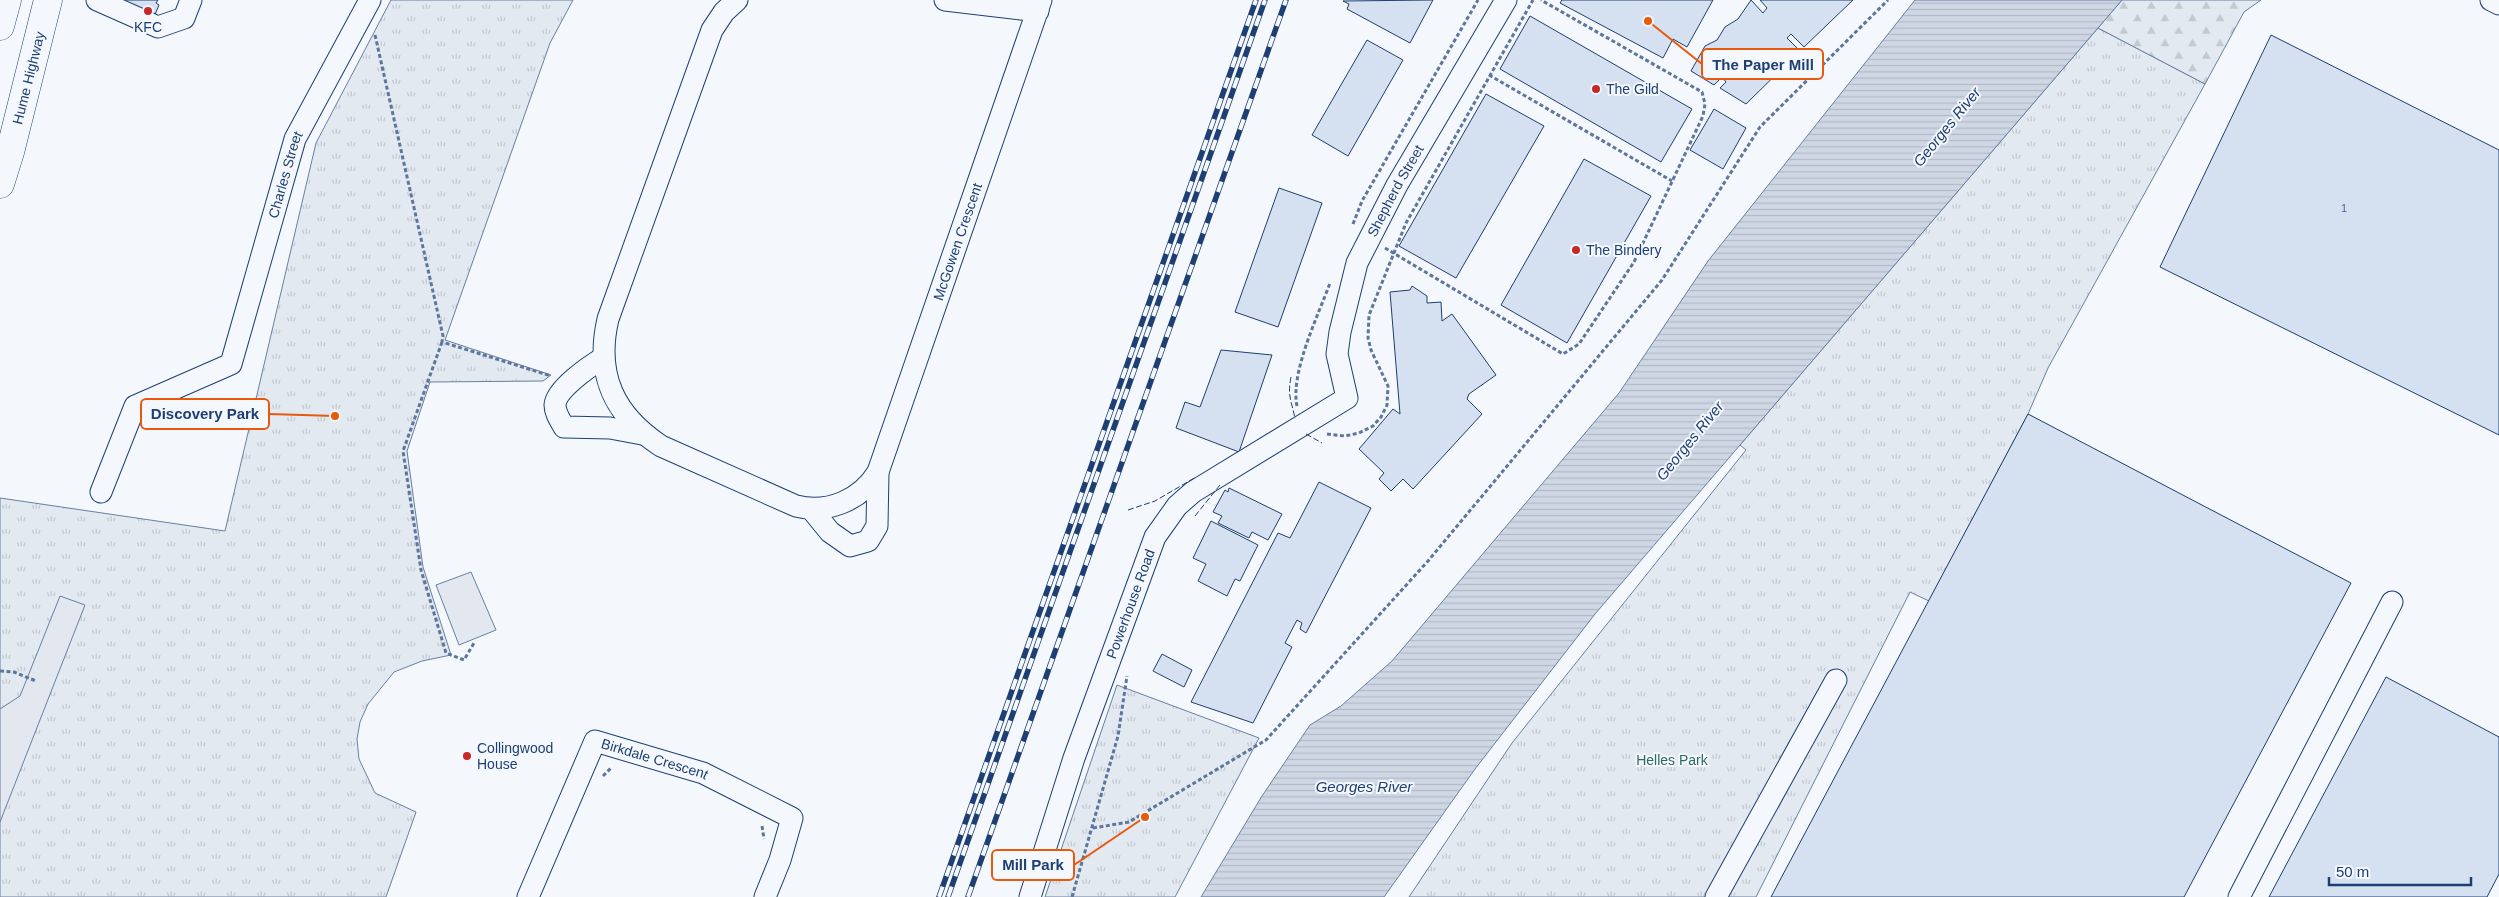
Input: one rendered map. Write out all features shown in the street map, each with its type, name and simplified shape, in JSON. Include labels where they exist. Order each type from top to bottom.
[{"type":"highway","points":[[0,26],[7,0]]},
{"type":"highway","name":"Hume Highway","points":[[1,179],[48,0]]},
{"type":"street","points":[[96,0],[158,27],[184,18],[191,0]]},
{"type":"street","name":"Charles Street","points":[[101,492],[135,406],[231,364],[295,139],[370,0]]},
{"type":"street","name":"McGowen Crescent","points":[[737,0],[724,12],[712,30],[608,319],[603,340],[603,358],[616,400],[626,418],[642,434],[661,446],[796,506],[812,510],[839,504],[855,496],[870,484],[878,472],[1039,6],[946,0]]},
{"type":"street","name":"Shepherd Street","points":[[1347,398],[1337,354],[1340,332],[1358,263],[1396,185],[1506,0]]},
{"type":"street","points":[[2492,0],[2499,4]]},
{"type":"street","name":"McGowen Crescent","points":[[603,358],[581,371],[562,391],[555,403],[557,415],[564,426],[610,428],[642,434]]},
{"type":"street","name":"Powerhouse Road","points":[[1030,897],[1074,758],[1155,537],[1177,506],[1212,479],[1347,398]]},
{"type":"street","name":"McGowen Crescent","points":[[812,510],[830,532],[850,546],[868,541],[877,526],[878,472]]},
{"type":"street","points":[[2240,897],[2392,602]]},
{"type":"street","points":[[1716,897],[1836,680]]},
{"type":"street","name":"Birkdale Crescent","points":[[528,897],[595,741],[703,774],[792,818],[780,860],[765,897]]},
{"type":"path","points":[[1305,424],[1320,432],[1345,436],[1360,433],[1373,426],[1381,417],[1387,405],[1388,386],[1371,350],[1368,325],[1369,315],[1393,251],[1406,223],[1534,0]]},
{"type":"path","points":[[1369,241],[1393,251],[1564,354],[1579,344],[1634,262],[1703,116],[1705,104],[1702,92],[1541,0]]},
{"type":"path","points":[[1093,828],[1129,822],[1266,740],[1434,554],[1662,280],[1760,126],[1888,0]]},
{"type":"path","points":[[374,30],[443,336],[404,451],[421,570],[446,653],[464,660],[474,644]]},
{"type":"path","points":[[1467,66],[1490,76],[1672,181]]},
{"type":"path","points":[[442,342],[548,375]]},
{"type":"path","points":[[0,671],[14,672],[36,681]]},
{"type":"path","points":[[1072,897],[1118,736],[1127,671]]},
{"type":"path","points":[[598,782],[610,768],[617,765]]},
{"type":"path","points":[[760,821],[764,829],[764,847]]},
{"type":"green space","points":[[391,0],[573,0],[550,43],[445,340],[551,375],[543,381],[430,382],[407,451],[423,567],[451,655],[422,661],[394,672],[368,704],[360,722],[357,739],[359,759],[375,793],[416,812],[386,897],[0,897],[0,498],[225,531],[316,143]]},
{"type":"green space","points":[[2122,0],[2261,0],[2244,12],[2205,84],[2098,28]]},
{"type":"green space","name":"Helles Park","points":[[2098,28],[2205,84],[2048,368],[2028,414],[1929,601],[1910,592],[1756,897],[1409,897],[1512,743],[1746,450],[1740,445]]},
{"type":"green space","points":[[1117,685],[1259,738],[1175,897],[1045,897]]},
{"type":"shaded area","points":[[471,572],[496,630],[459,645],[436,585]]},
{"type":"shaded area","points":[[60,596],[85,605],[0,822],[0,709],[20,696]]},
{"type":"water","name":"Georges River","points":[[1915,0],[2122,0],[1595,614],[1475,769],[1384,897],[1201,897],[1262,796],[1310,725],[1341,706],[1392,661],[1619,393],[1708,261]]},
{"type":"building","name":"KFC","points":[[116,0],[158,0],[156,3],[159,5],[154,17]]},
{"type":"building","points":[[1433,0],[1410,43],[1347,9],[1349,4],[1343,1]]},
{"type":"building","points":[[1562,0],[1713,0],[1687,47],[1673,39],[1663,58],[1560,3]]},
{"type":"building","points":[[1751,0],[1763,13],[1767,8],[1760,0],[1853,0],[1804,47],[1791,34],[1787,38],[1800,51],[1746,104],[1720,88],[1726,82],[1722,77],[1714,85],[1691,71],[1705,46],[1717,40],[1725,27],[1738,19]]},
{"type":"building","name":"The Gild","points":[[1530,16],[1692,109],[1661,162],[1500,69]]},
{"type":"building","points":[[2271,35],[2499,150],[2499,435],[2160,267]]},
{"type":"building","points":[[1367,40],[1403,60],[1348,156],[1312,135]]},
{"type":"building","points":[[1486,94],[1544,126],[1456,278],[1399,246]]},
{"type":"building","points":[[1714,109],[1746,128],[1723,169],[1690,150]]},
{"type":"building","name":"The Bindery","points":[[1584,159],[1651,196],[1567,343],[1501,305]]},
{"type":"building","points":[[1279,188],[1322,203],[1278,327],[1235,312]]},
{"type":"building","points":[[1412,286],[1427,296],[1427,303],[1441,302],[1442,321],[1452,314],[1496,375],[1469,394],[1467,399],[1482,414],[1413,489],[1403,479],[1391,491],[1379,479],[1384,473],[1359,449],[1393,409],[1400,414],[1390,292],[1410,290]]},
{"type":"building","points":[[1221,350],[1272,355],[1239,452],[1176,428],[1185,402],[1200,407]]},
{"type":"building","points":[[2028,414],[2351,583],[2184,897],[1771,897]]},
{"type":"building","points":[[1319,482],[1371,508],[1306,633],[1300,629],[1302,623],[1297,620],[1285,643],[1292,647],[1253,723],[1191,702],[1278,533],[1290,538]]},
{"type":"building","points":[[1229,488],[1282,514],[1268,540],[1252,532],[1249,538],[1218,523],[1222,516],[1213,512],[1225,490],[1228,492]]},
{"type":"building","points":[[1211,521],[1258,545],[1240,581],[1235,579],[1227,596],[1198,581],[1206,564],[1193,558]]},
{"type":"building","points":[[1162,654],[1192,670],[1184,687],[1153,671]]},
{"type":"building","points":[[2386,677],[2499,737],[2499,874],[2487,897],[2269,897]]},
{"type":"railway","points":[[939,897],[1256,0]]},
{"type":"railway","points":[[948,897],[1265,0]]},
{"type":"railway","points":[[968,897],[1286,0]]},
{"type":"fence","points":[[1291,377],[1290,395],[1295,419]]},
{"type":"fence","points":[[1306,434],[1322,443]]},
{"type":"fence","points":[[1128,510],[1155,501],[1196,477]]},
{"type":"fence","points":[[1195,516],[1220,485]]},
{"type":"place","name":"KFC","points":[[148,11]]},
{"type":"place","name":"The Paper Mill","points":[[1648,21]]},
{"type":"place","name":"The Gild","points":[[1596,89]]},
{"type":"place","name":"The Bindery","points":[[1576,250]]},
{"type":"place","name":"Discovery Park","points":[[335,416]]},
{"type":"place","name":"Collingwood House","points":[[467,756]]},
{"type":"place","name":"Mill Park","points":[[1145,817]]}]
